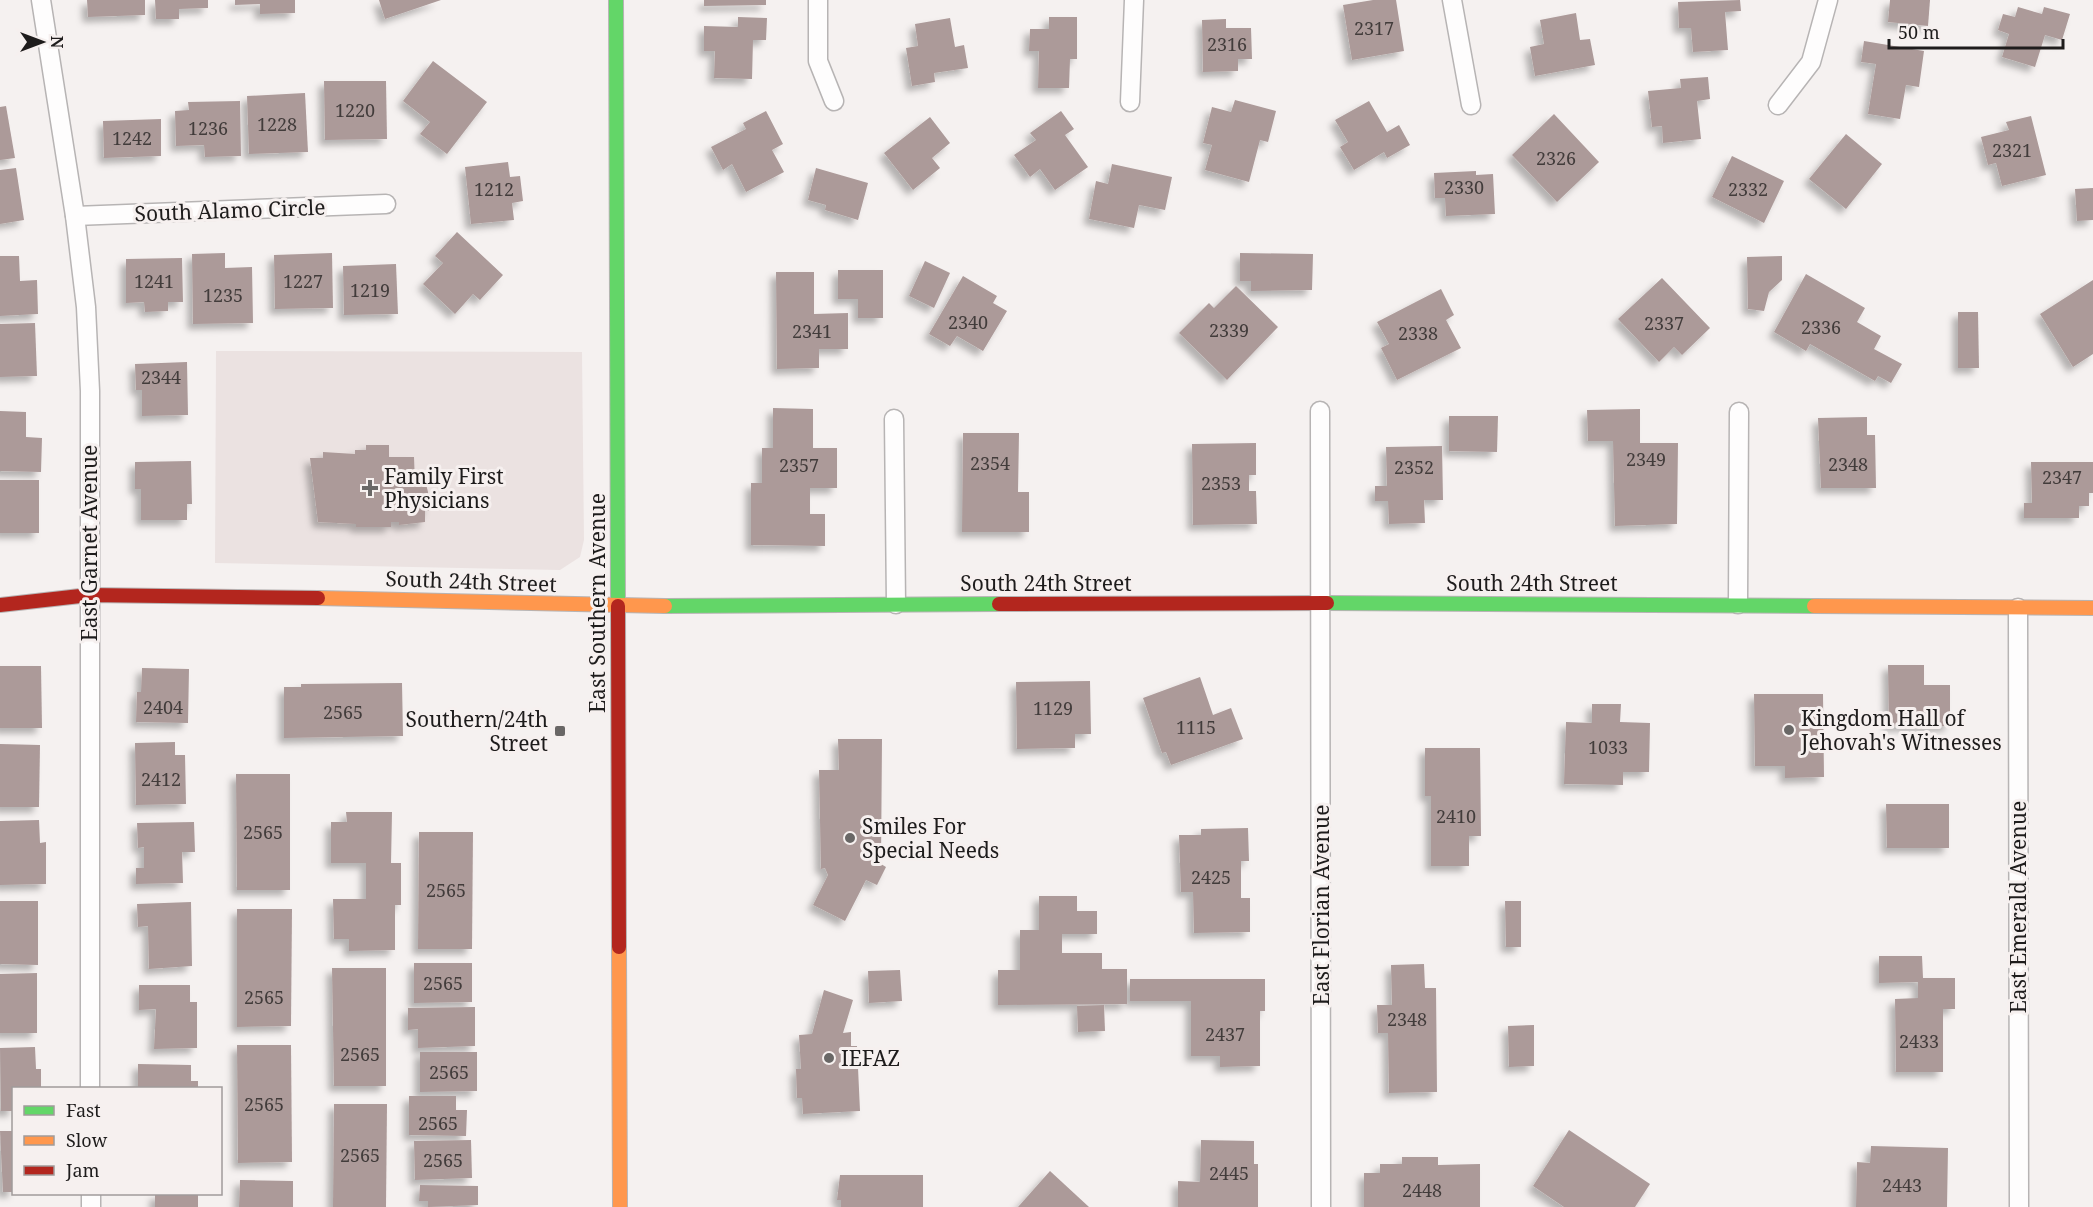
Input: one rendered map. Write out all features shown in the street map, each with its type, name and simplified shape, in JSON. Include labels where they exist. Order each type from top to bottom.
[{"type":"street","name":"East Garnet Avenue","points":[[41,0],[75,216],[86,307],[90,391],[90,1087]]},
{"type":"street","name":"East Southern Avenue","points":[[616,0],[620,1207]]},
{"type":"street","points":[[818,0],[818,61],[834,101]]},
{"type":"street","points":[[1130,102],[1134,0]]},
{"type":"street","points":[[1452,0],[1471,105]]},
{"type":"street","points":[[1778,105],[1811,62],[1828,0]]},
{"type":"street","name":"South Alamo Circle","points":[[75,216],[386,204]]},
{"type":"street","name":"East Florian Avenue","points":[[1320,411],[1321,1207]]},
{"type":"street","points":[[1738,412],[1738,604]]},
{"type":"street","points":[[894,419],[896,604]]},
{"type":"street","name":"South 24th Street","points":[[0,605],[89,595],[390,599],[618,606],[1321,603],[2093,608]]},
{"type":"street","name":"East Emerald Avenue","points":[[2018,608],[2019,1207]]},
{"type":"shaded area","points":[[216,351],[582,352],[584,540],[580,557],[560,570],[215,563]]},
{"type":"building","points":[[87,0],[145,0],[145,15],[88,17]]},
{"type":"building","points":[[155,0],[208,0],[208,8],[179,9],[179,19],[156,19]]},
{"type":"building","points":[[235,0],[295,0],[295,13],[260,14],[260,4],[235,5]]},
{"type":"building","points":[[379,0],[441,0],[385,19]]},
{"type":"building","points":[[704,0],[766,0],[766,5],[704,6]]},
{"type":"building","points":[[1373,0],[1396,0],[1404,51],[1352,60],[1343,5]]},
{"type":"building","points":[[1740,0],[1741,11],[1725,12],[1728,50],[1693,52],[1691,28],[1679,28],[1678,2]]},
{"type":"building","points":[[1890,0],[1930,0],[1928,26],[1888,22]]},
{"type":"building","points":[[2018,7],[2042,14],[2044,7],[2070,14],[2062,40],[2045,35],[2035,67],[2002,57],[2009,34],[1998,30],[2003,14],[2015,17]]},
{"type":"building","points":[[1576,13],[1580,40],[1590,39],[1595,65],[1535,76],[1530,47],[1544,44],[1540,20]]},
{"type":"building","points":[[738,17],[767,18],[766,40],[753,40],[752,79],[714,78],[715,51],[704,51],[704,26],[738,27]]},
{"type":"building","points":[[1049,17],[1077,17],[1077,59],[1070,59],[1069,88],[1038,88],[1039,51],[1029,51],[1030,29],[1049,29]]},
{"type":"building","points":[[950,18],[955,47],[964,45],[968,68],[934,73],[935,82],[912,86],[906,48],[918,46],[915,24]]},
{"type":"building","points":[[1226,19],[1226,28],[1251,28],[1252,59],[1238,59],[1238,71],[1203,72],[1202,20]]},
{"type":"building","points":[[1864,41],[1924,51],[1919,87],[1906,85],[1900,119],[1868,114],[1876,64],[1861,62]]},
{"type":"building","points":[[433,61],[487,102],[447,154],[420,134],[430,122],[403,101]]},
{"type":"building","points":[[1708,77],[1710,99],[1697,101],[1701,139],[1663,143],[1662,126],[1652,127],[1648,91],[1681,88],[1680,79]]},
{"type":"building","points":[[324,81],[386,81],[387,139],[325,140]]},
{"type":"building","points":[[305,93],[308,152],[249,154],[247,96]]},
{"type":"building","points":[[1235,100],[1276,111],[1268,142],[1260,140],[1249,182],[1205,170],[1212,145],[1203,143],[1212,107],[1231,112]]},
{"type":"building","points":[[240,101],[241,156],[205,157],[204,145],[176,146],[175,111],[189,110],[188,102]]},
{"type":"building","points":[[1369,101],[1387,132],[1399,125],[1410,145],[1387,158],[1384,152],[1354,170],[1340,147],[1348,142],[1335,120]]},
{"type":"building","points":[[6,106],[15,158],[0,160],[0,107]]},
{"type":"building","points":[[766,111],[783,144],[772,150],[784,172],[746,192],[732,164],[723,170],[711,147],[746,129],[743,123]]},
{"type":"building","points":[[1061,111],[1074,129],[1065,135],[1088,167],[1055,190],[1040,169],[1030,177],[1014,155],[1036,140],[1030,133]]},
{"type":"building","points":[[1554,114],[1599,162],[1557,202],[1512,155]]},
{"type":"building","points":[[2031,116],[2046,175],[2002,186],[1996,163],[1988,165],[1981,137],[2009,130],[2006,122]]},
{"type":"building","points":[[930,117],[950,143],[932,158],[940,168],[913,190],[884,153]]},
{"type":"building","points":[[161,119],[161,156],[104,158],[103,121]]},
{"type":"building","points":[[1846,134],[1882,164],[1846,209],[1809,179]]},
{"type":"building","points":[[1732,156],[1784,181],[1764,223],[1712,197]]},
{"type":"building","points":[[508,162],[510,177],[520,176],[523,201],[512,203],[514,220],[471,224],[465,167]]},
{"type":"building","points":[[1112,164],[1172,177],[1165,210],[1139,205],[1134,228],[1089,219],[1096,181],[1108,184]]},
{"type":"building","points":[[16,168],[24,220],[0,224],[0,170]]},
{"type":"building","points":[[816,168],[868,183],[858,220],[825,210],[826,205],[808,200]]},
{"type":"building","points":[[1476,171],[1476,175],[1493,174],[1495,214],[1446,216],[1445,198],[1435,198],[1434,173]]},
{"type":"building","points":[[2093,188],[2093,220],[2077,221],[2075,189]]},
{"type":"building","points":[[457,232],[503,275],[480,300],[473,294],[455,314],[423,284],[443,263],[435,256]]},
{"type":"building","points":[[225,253],[225,268],[252,267],[253,323],[193,324],[192,254]]},
{"type":"building","points":[[332,253],[333,308],[275,309],[274,255]]},
{"type":"building","points":[[1240,253],[1313,254],[1312,290],[1251,291],[1251,281],[1240,281]]},
{"type":"building","points":[[0,256],[19,256],[20,281],[37,280],[38,314],[0,316]]},
{"type":"building","points":[[1782,256],[1782,280],[1769,292],[1764,311],[1748,309],[1747,257]]},
{"type":"building","points":[[182,258],[183,302],[168,302],[168,311],[145,312],[144,302],[126,303],[126,259]]},
{"type":"building","points":[[925,261],[950,273],[934,308],[909,296]]},
{"type":"building","points":[[396,264],[398,314],[344,315],[343,266]]},
{"type":"building","points":[[838,270],[883,270],[883,318],[858,318],[858,299],[838,299]]},
{"type":"building","points":[[776,272],[814,272],[814,314],[848,313],[848,349],[819,349],[819,368],[777,369]]},
{"type":"building","points":[[1806,274],[1865,308],[1857,322],[1881,336],[1874,349],[1902,364],[1891,383],[1878,376],[1875,381],[1810,344],[1806,351],[1774,332]]},
{"type":"building","points":[[963,276],[997,296],[993,303],[1007,311],[983,351],[957,336],[950,346],[929,334]]},
{"type":"building","points":[[1662,278],[1710,328],[1682,355],[1674,347],[1659,362],[1618,319]]},
{"type":"building","points":[[2093,280],[2093,354],[2073,367],[2040,314]]},
{"type":"building","points":[[1236,286],[1278,327],[1227,380],[1179,333],[1209,303],[1214,308]]},
{"type":"building","points":[[1441,289],[1454,315],[1446,320],[1461,348],[1397,380],[1381,348],[1389,344],[1377,322]]},
{"type":"building","points":[[1958,312],[1978,312],[1979,368],[1958,368]]},
{"type":"building","points":[[35,323],[37,376],[0,377],[0,324]]},
{"type":"building","points":[[187,362],[188,415],[142,416],[142,390],[136,390],[135,364]]},
{"type":"building","points":[[773,408],[813,409],[813,448],[837,448],[837,488],[810,488],[810,514],[825,514],[825,546],[751,545],[751,483],[762,483],[762,448],[773,448]]},
{"type":"building","points":[[1640,409],[1640,443],[1678,443],[1677,524],[1615,526],[1613,441],[1588,441],[1587,410]]},
{"type":"building","points":[[0,411],[26,412],[26,437],[42,438],[41,472],[0,471]]},
{"type":"building","points":[[1449,416],[1498,416],[1497,452],[1449,451]]},
{"type":"building","points":[[1867,417],[1867,435],[1875,435],[1876,488],[1821,488],[1818,418]]},
{"type":"building","points":[[963,433],[1019,433],[1018,492],[1029,492],[1029,532],[962,532]]},
{"type":"building","points":[[1256,443],[1256,475],[1249,475],[1249,491],[1256,491],[1257,524],[1193,525],[1192,444]]},
{"type":"building","name":"Family First Physicians","points":[[366,445],[389,445],[389,457],[414,457],[415,484],[426,484],[428,492],[429,511],[425,511],[425,522],[399,525],[399,522],[391,522],[391,527],[356,527],[356,524],[318,522],[310,458],[323,458],[323,452],[355,454],[355,450],[366,450]]},
{"type":"building","points":[[1442,446],[1443,500],[1424,500],[1425,523],[1389,524],[1388,501],[1375,501],[1375,486],[1387,486],[1386,447]]},
{"type":"building","points":[[191,461],[192,504],[187,504],[187,520],[141,520],[141,489],[135,489],[135,462]]},
{"type":"building","points":[[2031,462],[2093,462],[2093,493],[2089,493],[2089,506],[2079,506],[2079,518],[2024,518],[2024,503],[2032,503]]},
{"type":"building","points":[[0,480],[39,480],[39,533],[0,533]]},
{"type":"building","points":[[1888,665],[1924,665],[1924,685],[1950,685],[1950,726],[1889,726]]},
{"type":"building","points":[[0,666],[41,666],[42,728],[0,728]]},
{"type":"building","points":[[142,668],[189,669],[188,723],[136,722],[137,692],[141,692]]},
{"type":"building","points":[[1200,677],[1213,715],[1231,708],[1243,739],[1171,765],[1166,752],[1162,753],[1143,698]]},
{"type":"building","points":[[1090,681],[1091,734],[1075,734],[1075,748],[1017,749],[1016,682]]},
{"type":"building","points":[[402,683],[403,736],[284,738],[284,687],[301,687],[301,684]]},
{"type":"building","name":"Kingdom Hall of Jehovah's Witnesses","points":[[1754,694],[1823,694],[1824,777],[1785,778],[1785,766],[1755,766]]},
{"type":"building","points":[[1592,704],[1621,704],[1620,722],[1650,723],[1649,772],[1623,772],[1623,785],[1564,784],[1566,722],[1592,723]]},
{"type":"building","name":"Smiles For Special Needs","points":[[838,739],[882,739],[881,864],[886,867],[877,885],[866,880],[845,921],[813,905],[828,875],[825,868],[821,869],[819,770],[839,770]]},
{"type":"building","points":[[175,742],[175,755],[185,755],[186,804],[136,805],[135,743]]},
{"type":"building","points":[[0,744],[40,745],[39,807],[0,807]]},
{"type":"building","points":[[1425,748],[1480,748],[1481,836],[1469,836],[1469,866],[1431,866],[1431,796],[1425,796]]},
{"type":"building","points":[[236,774],[290,774],[290,890],[237,890]]},
{"type":"building","points":[[1886,804],[1949,804],[1949,848],[1887,848]]},
{"type":"building","points":[[346,812],[392,812],[391,863],[401,863],[401,905],[395,905],[395,950],[349,951],[349,939],[334,939],[333,899],[366,899],[366,863],[331,863],[331,822],[347,822]]},
{"type":"building","points":[[39,820],[40,843],[46,842],[46,884],[0,885],[0,821]]},
{"type":"building","points":[[194,822],[195,852],[182,852],[183,883],[136,884],[136,868],[144,868],[144,847],[138,848],[137,823]]},
{"type":"building","points":[[1248,828],[1249,861],[1241,861],[1241,898],[1250,898],[1250,932],[1194,933],[1193,892],[1181,892],[1179,835],[1201,835],[1201,829]]},
{"type":"building","points":[[419,832],[473,832],[472,949],[418,949]]},
{"type":"building","points":[[1039,896],[1077,896],[1077,911],[1097,911],[1097,934],[1062,934],[1062,953],[1102,953],[1102,969],[1127,969],[1127,1004],[998,1005],[998,970],[1020,970],[1020,930],[1039,930]]},
{"type":"building","points":[[0,901],[38,901],[38,965],[0,964]]},
{"type":"building","points":[[1505,901],[1521,901],[1521,947],[1506,947]]},
{"type":"building","points":[[191,902],[192,966],[149,969],[148,926],[138,927],[137,904]]},
{"type":"building","points":[[237,909],[292,909],[291,1026],[237,1027]]},
{"type":"building","points":[[1879,956],[1922,956],[1923,978],[1955,978],[1955,1009],[1943,1009],[1943,1072],[1896,1072],[1895,999],[1918,998],[1918,982],[1879,983]]},
{"type":"building","points":[[414,963],[472,963],[472,1002],[414,1003]]},
{"type":"building","points":[[1424,964],[1425,988],[1436,988],[1437,1092],[1389,1093],[1388,1033],[1378,1033],[1377,1005],[1392,1005],[1391,965]]},
{"type":"building","points":[[332,968],[386,968],[386,1086],[334,1086]]},
{"type":"building","points":[[900,970],[902,1001],[869,1003],[868,971]]},
{"type":"building","points":[[37,973],[37,1033],[0,1033],[0,974]]},
{"type":"building","points":[[1130,979],[1265,979],[1265,1011],[1260,1011],[1260,1066],[1220,1067],[1220,1056],[1191,1056],[1191,1001],[1130,1001]]},
{"type":"building","points":[[139,985],[190,985],[190,1002],[197,1002],[197,1048],[154,1049],[156,1009],[139,1010]]},
{"type":"building","name":"IEFAZ","points":[[824,990],[853,1000],[843,1033],[851,1032],[851,1046],[857,1046],[860,1111],[803,1114],[802,1098],[797,1098],[796,1069],[801,1069],[799,1035],[812,1034]]},
{"type":"building","points":[[1104,1005],[1105,1031],[1078,1032],[1077,1006]]},
{"type":"building","points":[[475,1007],[475,1046],[418,1048],[418,1029],[408,1030],[408,1008]]},
{"type":"building","points":[[1534,1025],[1534,1066],[1509,1067],[1508,1026]]},
{"type":"building","points":[[237,1045],[291,1045],[292,1162],[238,1163]]},
{"type":"building","points":[[35,1047],[36,1069],[41,1069],[41,1087],[12,1087],[12,1111],[1,1111],[0,1048]]},
{"type":"building","points":[[420,1052],[477,1052],[477,1091],[420,1092]]},
{"type":"building","points":[[138,1064],[191,1065],[191,1081],[198,1081],[198,1087],[138,1087]]},
{"type":"building","points":[[409,1096],[456,1096],[456,1110],[467,1110],[466,1136],[409,1135]]},
{"type":"building","points":[[334,1104],[387,1104],[386,1207],[333,1207]]},
{"type":"building","points":[[1569,1130],[1650,1184],[1635,1207],[1564,1207],[1533,1186]]},
{"type":"building","points":[[0,1131],[12,1131],[12,1192],[3,1192]]},
{"type":"building","points":[[471,1140],[472,1178],[415,1180],[414,1141]]},
{"type":"building","points":[[1201,1140],[1254,1141],[1254,1164],[1258,1164],[1258,1207],[1178,1207],[1178,1181],[1200,1182]]},
{"type":"building","points":[[1871,1146],[1948,1148],[1947,1207],[1856,1207],[1857,1162],[1870,1163]]},
{"type":"building","points":[[1402,1157],[1438,1157],[1438,1165],[1480,1164],[1480,1207],[1364,1207],[1364,1173],[1380,1173],[1380,1164],[1402,1164]]},
{"type":"building","points":[[1050,1171],[1089,1207],[1018,1207]]},
{"type":"building","points":[[840,1175],[923,1175],[923,1207],[841,1207],[841,1200],[837,1200]]},
{"type":"building","points":[[240,1180],[293,1181],[293,1207],[239,1207]]},
{"type":"building","points":[[420,1185],[478,1186],[478,1205],[428,1207],[428,1201],[419,1201]]},
{"type":"building","points":[[155,1195],[198,1195],[198,1207],[155,1207]]},
{"type":"traffic: fast","points":[[616,0],[618,606]]},
{"type":"traffic: fast","points":[[1327,603],[1814,606]]},
{"type":"traffic: fast","points":[[665,606],[999,604]]},
{"type":"traffic: slow","points":[[318,598],[665,606]]},
{"type":"traffic: slow","points":[[1814,606],[2093,608]]},
{"type":"traffic: slow","points":[[619,947],[620,1207]]},
{"type":"traffic: jam","points":[[0,605],[89,595],[318,598]]},
{"type":"traffic: jam","points":[[999,604],[1327,603]]},
{"type":"traffic: jam","points":[[618,606],[619,947]]},
{"type":"place","name":"Family First Physicians","points":[[370,488]]},
{"type":"place","name":"Kingdom Hall of Jehovah's Witnesses","points":[[1789,730]]},
{"type":"place","name":"Southern/24th Street","points":[[560,731]]},
{"type":"place","name":"Smiles For Special Needs","points":[[850,838]]},
{"type":"place","name":"IEFAZ","points":[[829,1058]]}]
